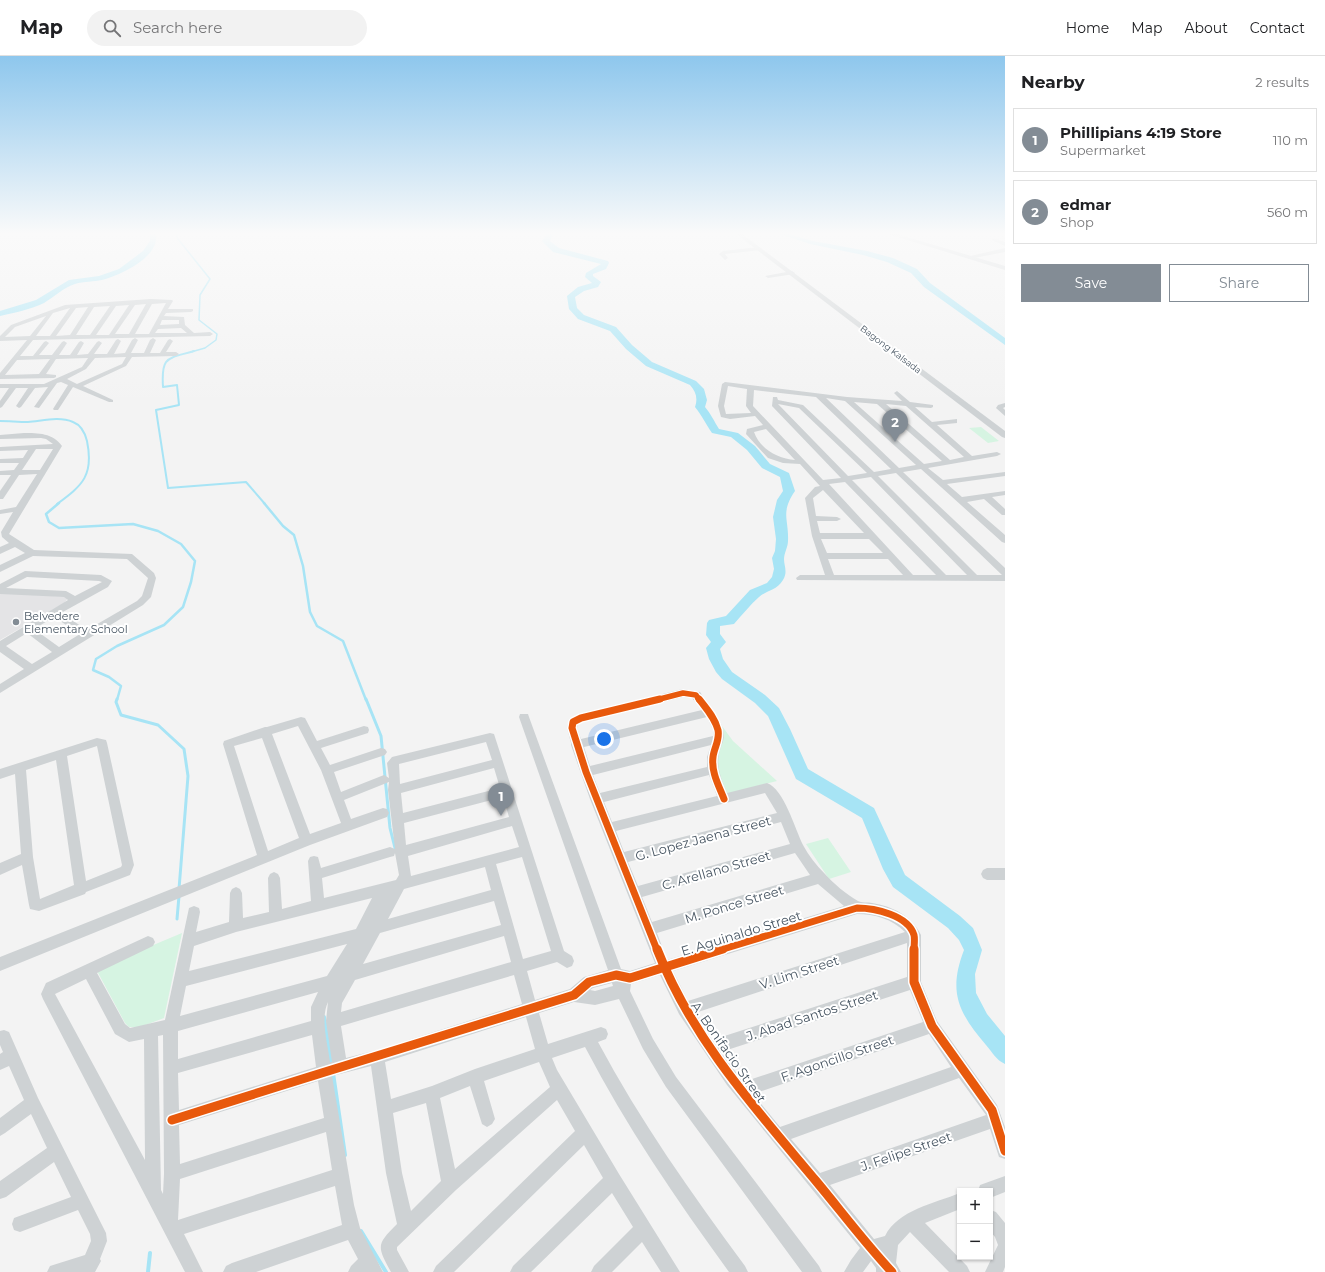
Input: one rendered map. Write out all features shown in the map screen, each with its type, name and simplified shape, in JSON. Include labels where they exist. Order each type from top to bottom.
[{"type":"street","name":"Bagong Kalsada","points":[[815,291],[1005,434]]},
{"type":"street","points":[[56,409],[75,385],[124,365],[129,355],[133,338],[151,301]]},
{"type":"street","points":[[0,338],[13,326],[65,308],[151,301],[170,301],[160,318],[146,355]]},
{"type":"street","points":[[111,336],[133,303]]},
{"type":"street","points":[[92,336],[114,304]]},
{"type":"street","points":[[72,337],[92,305]]},
{"type":"street","points":[[52,337],[74,307]]},
{"type":"street","points":[[165,311],[191,310]]},
{"type":"street","points":[[0,377],[50,314]]},
{"type":"street","points":[[160,318],[182,318],[182,326]]},
{"type":"street","points":[[10,338],[23,323]]},
{"type":"street","points":[[156,327],[182,326],[192,334]]},
{"type":"street","points":[[0,338],[92,336],[152,338],[192,334],[210,334]]},
{"type":"street","points":[[109,356],[118,341]]},
{"type":"street","points":[[162,354],[170,341]]},
{"type":"street","points":[[35,357],[46,343]]},
{"type":"street","points":[[41,376],[64,343]]},
{"type":"street","points":[[72,357],[81,343]]},
{"type":"street","points":[[0,386],[45,386],[57,379],[84,368],[99,343]]},
{"type":"street","points":[[16,358],[176,354]]},
{"type":"street","points":[[0,367],[8,367]]},
{"type":"street","points":[[0,377],[41,376],[57,379],[75,385],[111,401]]},
{"type":"street","points":[[37,408],[57,379]]},
{"type":"street","points":[[757,414],[730,417],[723,416],[721,406],[725,384],[847,399],[930,406]]},
{"type":"street","points":[[0,406],[14,386]]},
{"type":"street","points":[[18,406],[33,386]]},
{"type":"street","points":[[751,387],[749,406],[911,578]]},
{"type":"street","points":[[776,390],[774,405],[944,578]]},
{"type":"street","points":[[897,393],[908,405],[971,459]]},
{"type":"street","points":[[818,395],[1005,573]]},
{"type":"street","points":[[847,399],[1005,540]]},
{"type":"street","points":[[775,401],[801,406],[873,475],[976,578]]},
{"type":"street","points":[[879,402],[948,462]]},
{"type":"street","points":[[1005,405],[1000,406],[999,408],[1005,414]]},
{"type":"street","points":[[930,424],[957,423],[945,414]]},
{"type":"street","points":[[768,426],[750,431],[750,434],[769,456],[782,461],[801,462]]},
{"type":"street","points":[[0,437],[44,436],[55,440],[58,446]]},
{"type":"street","points":[[0,449],[58,446]]},
{"type":"street","points":[[1,686],[60,652],[144,600],[152,578],[151,575],[134,559],[126,556],[32,553],[15,544],[5,533],[58,446]]},
{"type":"street","points":[[0,497],[4,486],[16,473],[33,448]]},
{"type":"street","points":[[831,578],[822,556],[812,518],[810,496],[818,489],[824,485],[847,479],[997,454]]},
{"type":"street","points":[[0,461],[25,460]]},
{"type":"street","points":[[0,473],[42,472]]},
{"type":"street","points":[[941,483],[1005,474]]},
{"type":"street","points":[[961,500],[1005,493]]},
{"type":"street","points":[[986,496],[1005,513]]},
{"type":"street","points":[[0,512],[19,509]]},
{"type":"street","points":[[812,518],[837,519]]},
{"type":"street","points":[[816,536],[872,536]]},
{"type":"street","points":[[0,551],[15,544]]},
{"type":"street","points":[[0,569],[32,553]]},
{"type":"street","points":[[822,556],[890,556]]},
{"type":"street","points":[[0,588],[25,574],[101,578],[107,581],[105,585],[75,600],[0,646],[31,669]]},
{"type":"street","points":[[800,578],[1005,578]]},
{"type":"street","points":[[0,591],[66,594],[75,600]]},
{"type":"street","points":[[55,613],[87,634]]},
{"type":"street","points":[[28,629],[60,652]]},
{"type":"street","name":"A. Bonifacio Street","points":[[708,713],[696,695],[689,693],[581,718],[573,722],[572,728],[576,745],[596,799],[664,968],[684,1009],[710,1048],[777,1136],[817,1182],[887,1270]]},
{"type":"street","points":[[576,745],[708,713],[716,724],[718,739],[712,758],[713,770],[724,799]]},
{"type":"street","points":[[524,717],[622,991],[648,1044],[671,1082],[814,1272]]},
{"type":"street","points":[[264,858],[228,744],[265,731],[301,721],[327,770],[348,826]]},
{"type":"street","points":[[315,746],[364,730]]},
{"type":"street","points":[[265,731],[306,841]]},
{"type":"street","points":[[332,1069],[318,1026],[319,1004],[360,934],[393,887],[405,876],[396,852],[397,820],[393,763],[396,760],[490,737],[516,820],[563,958],[519,968],[333,1021]]},
{"type":"street","points":[[586,772],[718,739]]},
{"type":"street","points":[[0,774],[20,767],[62,754],[97,742],[102,742],[128,865],[126,871],[81,890],[35,905],[26,857],[20,767]]},
{"type":"street","points":[[327,770],[381,752]]},
{"type":"street","points":[[62,754],[81,890]]},
{"type":"street","points":[[394,790],[498,763]]},
{"type":"street","points":[[596,799],[713,770]]},
{"type":"street","points":[[338,798],[384,780]]},
{"type":"street","points":[[608,828],[767,788],[775,798],[785,816],[798,847],[812,870],[820,878],[857,908],[872,908],[891,915],[907,924],[912,929],[914,935],[914,982],[932,1026],[992,1110],[1005,1151]]},
{"type":"street","points":[[397,820],[507,791]]},
{"type":"street","points":[[0,964],[382,812]]},
{"type":"street","name":"G. Lopez Jaena Street","points":[[620,859],[785,816]]},
{"type":"street","points":[[315,875],[516,820]]},
{"type":"street","name":"C. Arellano Street","points":[[634,893],[798,847]]},
{"type":"street","points":[[189,941],[236,926],[393,887],[526,850]]},
{"type":"street","points":[[0,868],[26,857]]},
{"type":"street","points":[[489,860],[519,968],[551,1074],[613,1180],[671,1272]]},
{"type":"street","points":[[314,861],[318,905]]},
{"type":"street","points":[[987,874],[1005,874]]},
{"type":"street","points":[[274,878],[276,916]]},
{"type":"street","name":"M. Ponce Street","points":[[648,929],[820,878]]},
{"type":"street","points":[[366,1269],[352,1230],[340,1176],[332,1123],[333,1021],[335,1002],[377,928],[393,887]]},
{"type":"street","points":[[236,893],[236,926]]},
{"type":"street","points":[[377,928],[498,894]]},
{"type":"street","name":"E. Aguinaldo Street","points":[[630,978],[857,908]]},
{"type":"street","points":[[171,1227],[171,1025],[194,912]]},
{"type":"street","points":[[350,975],[508,929]]},
{"type":"street","points":[[181,980],[360,934]]},
{"type":"street","name":"V. Lim Street","points":[[684,1009],[914,935]]},
{"type":"street","points":[[148,942],[51,988],[48,994],[153,1191],[194,1272]]},
{"type":"street","points":[[89,970],[120,1029],[129,1035],[151,1031],[331,982]]},
{"type":"street","points":[[172,1120],[574,995],[589,982],[616,975],[630,978],[622,991],[595,998],[574,995]]},
{"type":"street","name":"J. Abad Santos Street","points":[[710,1048],[914,982]]},
{"type":"street","points":[[171,1068],[318,1026]]},
{"type":"street","name":"F. Agoncillo Street","points":[[742,1090],[932,1026]]},
{"type":"street","points":[[151,1031],[153,1191]]},
{"type":"street","points":[[385,1108],[432,1094],[475,1076],[595,1036],[611,1084],[671,1178],[738,1272]]},
{"type":"street","points":[[4,1037],[6,1059],[33,1103],[98,1233],[99,1241],[89,1266],[56,1272]]},
{"type":"street","points":[[377,1057],[394,1173],[406,1227]]},
{"type":"street","points":[[777,1136],[962,1070]]},
{"type":"street","points":[[475,1076],[487,1119]]},
{"type":"street","points":[[400,1272],[389,1252],[389,1244],[450,1184],[559,1089]]},
{"type":"street","points":[[432,1094],[450,1184]]},
{"type":"street","points":[[0,1128],[33,1103]]},
{"type":"street","name":"J. Felipe Street","points":[[817,1182],[995,1120]]},
{"type":"street","points":[[172,1174],[332,1123]]},
{"type":"street","points":[[442,1272],[585,1133]]},
{"type":"street","points":[[0,1191],[56,1150]]},
{"type":"street","points":[[171,1227],[340,1176]]},
{"type":"street","points":[[519,1272],[613,1180]]},
{"type":"street","points":[[993,1188],[1005,1184]]},
{"type":"street","points":[[20,1224],[81,1201]]},
{"type":"street","points":[[887,1270],[890,1256],[890,1243],[900,1229],[911,1221],[957,1202]]},
{"type":"street","points":[[911,1221],[961,1272]]},
{"type":"street","points":[[993,1222],[1002,1232],[1005,1242]]},
{"type":"street","points":[[600,1272],[643,1228]]},
{"type":"street","points":[[232,1272],[352,1230]]},
{"type":"street","points":[[853,1272],[862,1257],[871,1249],[878,1245],[890,1243]]},
{"type":"street","points":[[994,1272],[1005,1248]]},
{"type":"shaded area","name":"Belvedere Elementary School","points":[[0,593],[69,597],[64,603],[0,640]]},
{"type":"green space","points":[[981,427],[999,441],[988,443],[969,428]]},
{"type":"green space","points":[[722,726],[733,741],[777,781],[726,794],[717,769],[718,755],[723,737]]},
{"type":"green space","points":[[828,838],[851,872],[829,879],[806,844]]},
{"type":"green space","points":[[182,933],[164,1018],[140,1027],[129,1027],[125,1023],[96,969]]},
{"type":"waterway","points":[[0,314],[39,302],[58,291]]},
{"type":"waterway","points":[[191,352],[205,348],[216,340],[217,334],[199,320],[200,295],[203,291]]},
{"type":"waterway","points":[[579,291],[571,296],[573,309],[581,317],[613,329],[629,347],[649,364],[693,383],[699,389],[702,400],[700,407],[709,418],[710,423],[716,431],[734,435],[751,448],[766,466],[785,475],[789,491],[783,500],[779,517],[782,539],[781,551],[778,558],[780,569],[778,578],[771,586],[755,593],[729,621],[714,623],[713,635],[719,642],[713,648],[716,659],[727,676],[760,699],[774,712],[797,766],[802,774],[868,813],[875,826],[892,869],[899,881],[954,922],[966,934],[973,950],[966,974],[966,993],[973,1011],[1005,1054]]},
{"type":"waterway","points":[[935,291],[1005,342]]},
{"type":"waterway","points":[[194,351],[168,360],[163,369],[163,387],[177,385],[179,405],[156,410],[168,488],[246,482],[265,504]]},
{"type":"waterway","points":[[0,421],[28,422],[62,419],[76,423],[82,430],[87,441],[89,453],[87,471],[80,485],[57,504]]},
{"type":"waterway","points":[[59,503],[46,514],[49,522],[59,528],[133,524],[158,531],[181,544],[195,561],[191,582],[183,607],[164,625],[117,646],[96,659],[93,670],[109,677],[121,686],[117,700]]},
{"type":"waterway","points":[[264,503],[283,526],[294,535],[303,566],[310,612],[317,626],[343,641],[366,700]]},
{"type":"waterway","points":[[117,699],[116,702],[121,715],[158,725],[184,749],[188,776],[179,889]]},
{"type":"waterway","points":[[366,699],[381,736],[390,828],[396,852]]},
{"type":"waterway","points":[[177,919],[179,896]]},
{"type":"waterway","points":[[324,1017],[331,1064]]},
{"type":"waterway","points":[[333,1073],[345,1155]]},
{"type":"waterway","points":[[361,1231],[386,1272]]},
{"type":"waterway","points":[[148,1272],[150,1253]]},
{"type":"cycle path","points":[[724,799],[713,768],[718,730],[712,716],[696,695],[683,693],[581,718],[573,722],[572,728],[586,772],[664,968],[694,1025],[732,1080],[862,1238],[892,1272]]},
{"type":"cycle path","points":[[172,1120],[335,1068],[377,1057],[574,995],[589,982],[616,975],[630,978],[857,908],[864,908],[890,914],[898,918],[911,929],[914,935],[914,982],[932,1026],[992,1110],[1005,1151]]},
{"type":"place","name":"edmar","points":[[895,442]]},
{"type":"place","name":"Belvedere Elementary School","points":[[16,622]]},
{"type":"place","name":"Phillipians 4:19 Store","points":[[501,816]]}]
